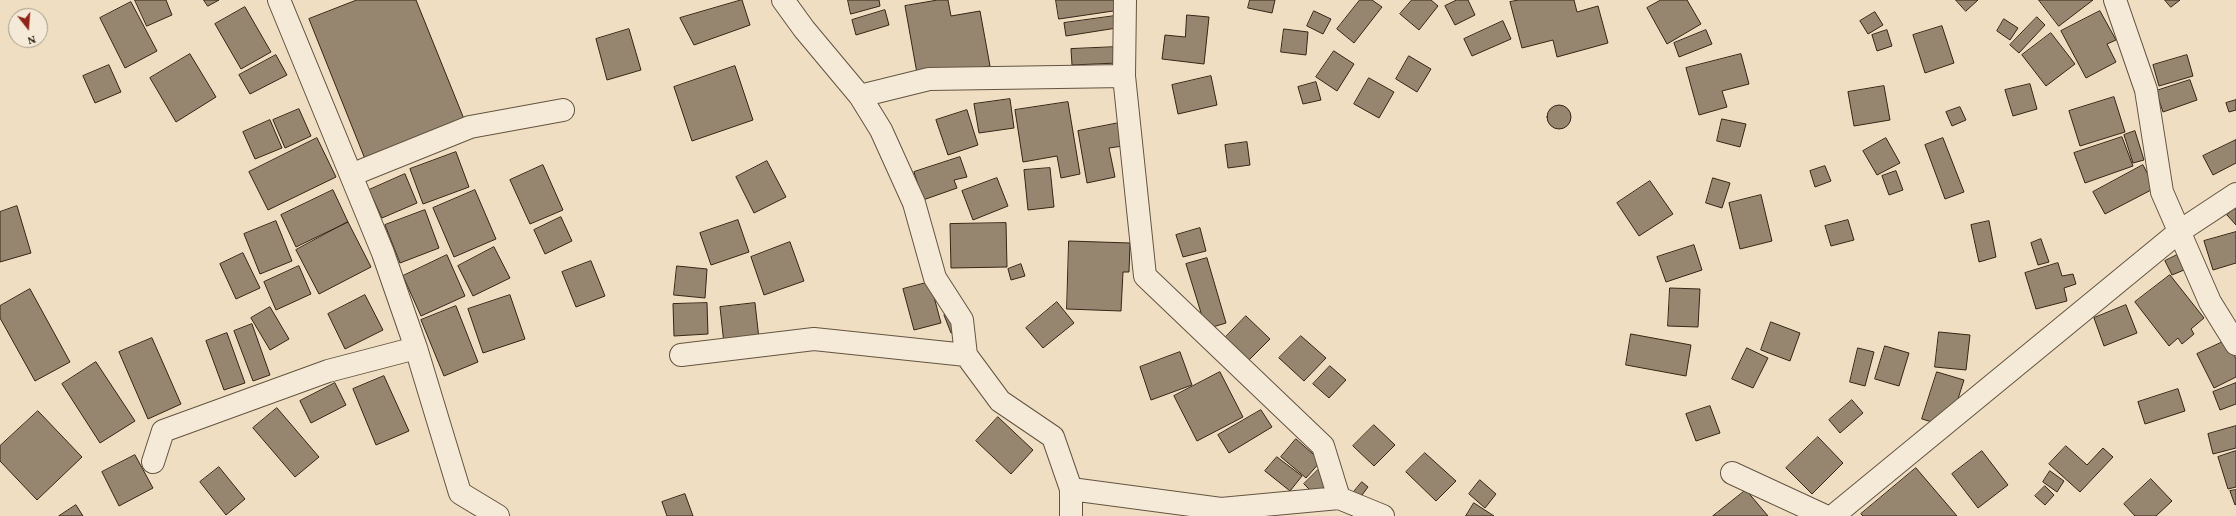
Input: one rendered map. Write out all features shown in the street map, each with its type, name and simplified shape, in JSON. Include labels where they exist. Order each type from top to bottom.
[{"type":"street","points":[[279,0],[383,253],[416,348],[460,493],[498,516]]},
{"type":"street","points":[[783,0],[804,29],[860,96],[881,130],[914,203],[935,278],[962,320],[966,355],[1000,401],[1053,437],[1071,489],[1071,516]]},
{"type":"street","points":[[1125,0],[1124,76],[1145,276],[1323,446],[1339,498]]},
{"type":"street","points":[[2116,0],[2146,90],[2162,192],[2210,302],[2236,344]]},
{"type":"street","points":[[860,96],[929,79],[1124,76]]},
{"type":"street","points":[[351,175],[470,127],[563,110]]},
{"type":"street","points":[[1833,516],[2180,231],[2236,194]]},
{"type":"street","points":[[680,355],[814,339],[966,355]]},
{"type":"street","points":[[153,462],[163,430],[328,371],[416,348]]},
{"type":"street","points":[[1732,473],[1825,516]]},
{"type":"street","points":[[1071,489],[1221,509],[1339,498],[1383,516]]},
{"type":"building","points":[[135,0],[166,0],[172,15],[147,26]]},
{"type":"building","points":[[204,0],[219,0],[208,6]]},
{"type":"building","points":[[357,0],[416,0],[466,124],[367,164],[309,19]]},
{"type":"building","points":[[742,0],[750,25],[694,45],[680,18]]},
{"type":"building","points":[[848,0],[879,0],[880,6],[851,14]]},
{"type":"building","points":[[938,0],[948,0],[951,16],[980,11],[990,66],[918,79],[905,6]]},
{"type":"building","points":[[1056,0],[1118,0],[1120,10],[1059,19]]},
{"type":"building","points":[[1250,0],[1275,0],[1272,13],[1248,8]]},
{"type":"building","points":[[1360,0],[1372,0],[1382,7],[1354,43],[1337,29]]},
{"type":"building","points":[[1412,0],[1431,0],[1438,6],[1419,30],[1400,14]]},
{"type":"building","points":[[1457,0],[1468,0],[1475,15],[1455,25],[1445,6]]},
{"type":"building","points":[[1519,0],[1574,0],[1577,12],[1598,6],[1608,43],[1557,57],[1553,40],[1522,48],[1510,2]]},
{"type":"building","points":[[1661,0],[1687,0],[1701,24],[1667,44],[1647,8]]},
{"type":"building","points":[[1956,0],[1978,0],[1966,11]]},
{"type":"building","points":[[2039,0],[2093,0],[2059,26]]},
{"type":"building","points":[[2165,0],[2180,0],[2171,7]]},
{"type":"building","points":[[131,2],[157,51],[125,68],[100,18]]},
{"type":"building","points":[[245,7],[271,52],[241,69],[215,24]]},
{"type":"building","points":[[885,10],[889,25],[856,35],[852,20]]},
{"type":"building","points":[[1314,11],[1331,19],[1323,34],[1307,26]]},
{"type":"building","points":[[2100,11],[2116,40],[2107,44],[2116,62],[2086,78],[2061,31]]},
{"type":"building","points":[[1875,12],[1883,25],[1868,34],[1860,21]]},
{"type":"building","points":[[1122,15],[1123,27],[1066,36],[1064,23]]},
{"type":"building","points":[[1187,15],[1209,17],[1204,64],[1162,59],[1165,35],[1185,37]]},
{"type":"building","points":[[2037,17],[2045,25],[2019,53],[2010,45]]},
{"type":"building","points":[[2004,19],[2018,28],[2010,40],[1997,31]]},
{"type":"building","points":[[1503,21],[1511,39],[1472,56],[1464,39]]},
{"type":"building","points":[[1942,26],[1954,63],[1925,73],[1913,35]]},
{"type":"building","points":[[629,29],[641,70],[607,80],[596,39]]},
{"type":"building","points":[[1284,29],[1308,32],[1306,55],[1281,52]]},
{"type":"building","points":[[1706,30],[1712,44],[1679,57],[1674,43]]},
{"type":"building","points":[[1887,30],[1892,46],[1877,51],[1872,35]]},
{"type":"building","points":[[2051,33],[2075,64],[2046,86],[2022,55]]},
{"type":"building","points":[[1117,47],[1117,63],[1072,65],[1071,49]]},
{"type":"building","points":[[1334,51],[1354,64],[1337,91],[1316,77]]},
{"type":"building","points":[[190,54],[216,97],[176,122],[150,78]]},
{"type":"building","points":[[1741,54],[1749,84],[1722,91],[1727,107],[1699,115],[1686,68]]},
{"type":"building","points":[[276,55],[287,75],[250,94],[239,75]]},
{"type":"building","points":[[2187,55],[2193,76],[2159,86],[2153,65]]},
{"type":"building","points":[[1409,56],[1431,69],[1417,92],[1396,79]]},
{"type":"building","points":[[109,65],[121,92],[95,103],[83,76]]},
{"type":"building","points":[[735,66],[753,120],[692,141],[674,87]]},
{"type":"building","points":[[1211,76],[1217,105],[1178,114],[1172,85]]},
{"type":"building","points":[[1369,78],[1394,92],[1379,118],[1354,104]]},
{"type":"building","points":[[2190,80],[2197,100],[2163,112],[2156,91]]},
{"type":"building","points":[[1316,82],[1321,100],[1303,104],[1298,87]]},
{"type":"building","points":[[2030,84],[2037,109],[2013,116],[2005,90]]},
{"type":"building","points":[[1884,86],[1890,120],[1854,126],[1848,92]]},
{"type":"building","points":[[2114,97],[2125,132],[2080,146],[2069,111]]},
{"type":"building","points":[[1010,99],[1014,128],[979,133],[974,104]]},
{"type":"building","points":[[2236,100],[2236,110],[2229,112],[2226,103]]},
{"type":"building","points":[[1068,102],[1080,174],[1061,178],[1057,156],[1023,162],[1015,110]]},
{"type":"building","points":[[1559,105],[1567,109],[1571,117],[1567,125],[1559,129],[1551,125],[1547,117],[1551,109]]},
{"type":"building","points":[[1960,107],[1966,120],[1952,126],[1946,112]]},
{"type":"building","points":[[299,109],[311,136],[285,148],[273,120]]},
{"type":"building","points":[[967,110],[978,145],[948,155],[936,120]]},
{"type":"building","points":[[1722,119],[1746,124],[1740,147],[1717,141]]},
{"type":"building","points":[[270,120],[282,148],[255,159],[243,132]]},
{"type":"building","points":[[1119,123],[1123,146],[1109,148],[1115,177],[1087,183],[1078,131]]},
{"type":"building","points":[[2135,131],[2144,160],[2133,163],[2124,135]]},
{"type":"building","points":[[2122,137],[2133,166],[2085,183],[2074,153]]},
{"type":"building","points":[[317,138],[336,177],[268,210],[249,172]]},
{"type":"building","points":[[1886,138],[1900,163],[1877,175],[1863,151]]},
{"type":"building","points":[[1943,138],[1964,192],[1945,199],[1925,145]]},
{"type":"building","points":[[2236,140],[2236,163],[2213,175],[2203,156]]},
{"type":"building","points":[[1247,142],[1250,165],[1228,168],[1225,145]]},
{"type":"building","points":[[456,152],[469,187],[423,204],[410,169]]},
{"type":"building","points":[[960,157],[967,177],[954,180],[957,188],[923,200],[914,172]]},
{"type":"building","points":[[767,161],[786,197],[754,213],[736,177]]},
{"type":"building","points":[[543,165],[563,210],[530,224],[510,180]]},
{"type":"building","points":[[2143,165],[2155,188],[2105,214],[2093,192]]},
{"type":"building","points":[[1825,166],[1831,181],[1815,187],[1810,171]]},
{"type":"building","points":[[1050,168],[1054,207],[1028,210],[1024,170]]},
{"type":"building","points":[[1896,171],[1903,190],[1889,195],[1882,176]]},
{"type":"building","points":[[405,174],[417,203],[382,218],[369,190]]},
{"type":"building","points":[[997,178],[1008,206],[973,220],[962,191]]},
{"type":"building","points":[[1713,178],[1730,183],[1722,208],[1706,203]]},
{"type":"building","points":[[1650,181],[1673,214],[1639,236],[1617,203]]},
{"type":"building","points":[[333,190],[348,222],[296,247],[281,215]]},
{"type":"building","points":[[475,190],[496,239],[454,257],[433,208]]},
{"type":"building","points":[[1761,195],[1772,241],[1740,249],[1729,203]]},
{"type":"building","points":[[17,206],[31,253],[0,262],[0,212]]},
{"type":"building","points":[[2236,207],[2236,225],[2227,215]]},
{"type":"building","points":[[425,210],[439,248],[400,263],[385,225]]},
{"type":"building","points":[[561,217],[572,241],[545,254],[534,230]]},
{"type":"building","points":[[738,220],[749,252],[711,265],[700,233]]},
{"type":"building","points":[[1848,220],[1854,240],[1831,246],[1825,226]]},
{"type":"building","points":[[276,221],[292,261],[260,274],[244,234]]},
{"type":"building","points":[[1989,221],[1996,257],[1979,262],[1971,225]]},
{"type":"building","points":[[348,222],[371,267],[319,294],[296,250]]},
{"type":"building","points":[[1006,223],[1007,267],[951,268],[950,224]]},
{"type":"building","points":[[1200,228],[1206,251],[1183,257],[1176,235]]},
{"type":"building","points":[[2236,232],[2236,263],[2213,270],[2204,241]]},
{"type":"building","points":[[2041,239],[2049,262],[2038,265],[2031,243]]},
{"type":"building","points":[[1069,241],[1130,243],[1129,272],[1123,272],[1121,311],[1067,309]]},
{"type":"building","points":[[790,242],[804,281],[764,295],[751,257]]},
{"type":"building","points":[[1694,245],[1702,270],[1666,282],[1657,257]]},
{"type":"building","points":[[494,247],[510,278],[473,296],[458,266]]},
{"type":"building","points":[[243,253],[260,288],[236,299],[220,264]]},
{"type":"building","points":[[447,255],[465,296],[421,316],[403,276]]},
{"type":"building","points":[[2177,255],[2184,270],[2172,275],[2165,261]]},
{"type":"building","points":[[1207,258],[1226,323],[1206,329],[1186,264]]},
{"type":"building","points":[[591,261],[605,296],[576,307],[562,272]]},
{"type":"building","points":[[2058,263],[2062,276],[2073,274],[2076,284],[2064,288],[2067,301],[2036,309],[2025,273]]},
{"type":"building","points":[[1021,264],[1025,276],[1011,280],[1008,269]]},
{"type":"building","points":[[299,266],[311,294],[276,310],[264,282]]},
{"type":"building","points":[[677,266],[707,269],[705,298],[674,295]]},
{"type":"building","points":[[2170,275],[2204,318],[2191,329],[2194,334],[2182,344],[2178,338],[2169,346],[2135,302]]},
{"type":"building","points":[[930,282],[941,323],[914,330],[903,289]]},
{"type":"building","points":[[1670,288],[1700,289],[1698,327],[1668,326]]},
{"type":"building","points":[[30,289],[70,362],[35,381],[0,318],[0,306]]},
{"type":"building","points":[[365,295],[383,330],[345,349],[328,314]]},
{"type":"building","points":[[510,295],[525,339],[483,353],[468,309]]},
{"type":"building","points":[[1057,302],[1074,323],[1043,348],[1026,328]]},
{"type":"building","points":[[707,303],[708,334],[674,336],[673,304]]},
{"type":"building","points":[[755,303],[759,339],[724,344],[720,307]]},
{"type":"building","points":[[2126,305],[2137,333],[2104,346],[2094,318]]},
{"type":"building","points":[[456,306],[478,362],[444,376],[421,320]]},
{"type":"building","points":[[270,307],[289,339],[270,350],[251,318]]},
{"type":"building","points":[[953,311],[959,331],[951,333],[944,315]]},
{"type":"building","points":[[1246,316],[1270,339],[1246,363],[1222,341]]},
{"type":"building","points":[[1771,322],[1800,333],[1790,361],[1761,350]]},
{"type":"building","points":[[252,324],[270,375],[253,381],[234,331]]},
{"type":"building","points":[[1939,332],[1970,335],[1966,370],[1935,367]]},
{"type":"building","points":[[227,333],[245,383],[224,390],[206,341]]},
{"type":"building","points":[[1631,334],[1691,345],[1686,376],[1626,365]]},
{"type":"building","points":[[1301,336],[1326,358],[1304,381],[1279,358]]},
{"type":"building","points":[[152,338],[181,404],[148,419],[119,352]]},
{"type":"building","points":[[2227,340],[2236,359],[2236,377],[2214,388],[2197,354]]},
{"type":"building","points":[[1885,346],[1909,353],[1899,386],[1875,379]]},
{"type":"building","points":[[1747,348],[1768,358],[1753,388],[1732,379]]},
{"type":"building","points":[[1858,348],[1874,352],[1865,386],[1850,382]]},
{"type":"building","points":[[1180,352],[1192,385],[1151,400],[1140,367]]},
{"type":"building","points":[[96,362],[135,421],[100,443],[62,384]]},
{"type":"building","points":[[1330,366],[1346,380],[1329,398],[1313,384]]},
{"type":"building","points":[[1220,372],[1243,417],[1197,441],[1174,396]]},
{"type":"building","points":[[1937,372],[1964,380],[1949,427],[1922,419]]},
{"type":"building","points":[[384,376],[409,431],[376,445],[353,389]]},
{"type":"building","points":[[335,383],[346,405],[311,423],[300,401]]},
{"type":"building","points":[[2236,383],[2236,404],[2220,410],[2213,392]]},
{"type":"building","points":[[2178,389],[2185,411],[2145,424],[2138,402]]},
{"type":"building","points":[[1852,400],[1863,413],[1840,433],[1829,420]]},
{"type":"building","points":[[1710,406],[1720,433],[1696,441],[1686,414]]},
{"type":"building","points":[[277,408],[319,457],[295,477],[253,428]]},
{"type":"building","points":[[1261,410],[1272,427],[1229,453],[1218,435]]},
{"type":"building","points":[[38,411],[82,457],[37,500],[0,461],[0,446]]},
{"type":"building","points":[[998,417],[1033,450],[1011,474],[976,441]]},
{"type":"building","points":[[1374,425],[1395,445],[1374,466],[1353,446]]},
{"type":"building","points":[[2236,426],[2236,448],[2213,454],[2208,434]]},
{"type":"building","points":[[1818,437],[1843,463],[1812,494],[1786,468]]},
{"type":"building","points":[[1296,439],[1321,461],[1306,478],[1281,457]]},
{"type":"building","points":[[2066,446],[2087,465],[2103,448],[2113,457],[2080,492],[2049,464]]},
{"type":"building","points":[[1982,451],[2008,485],[1978,508],[1952,474]]},
{"type":"building","points":[[2236,451],[2236,487],[2228,489],[2218,457]]},
{"type":"building","points":[[1425,453],[1456,481],[1436,501],[1406,472]]},
{"type":"building","points":[[135,455],[153,488],[119,506],[102,472]]},
{"type":"building","points":[[1277,457],[1302,476],[1290,491],[1265,471]]},
{"type":"building","points":[[219,467],[245,499],[226,515],[200,482]]},
{"type":"building","points":[[1916,468],[1957,516],[1863,516],[1861,514]]},
{"type":"building","points":[[1318,470],[1330,482],[1316,496],[1304,484]]},
{"type":"building","points":[[2050,471],[2064,481],[2057,492],[2043,482]]},
{"type":"building","points":[[2151,479],[2172,501],[2156,516],[2135,516],[2124,504]]},
{"type":"building","points":[[1480,480],[1496,494],[1485,508],[1469,494]]},
{"type":"building","points":[[1362,482],[1368,487],[1359,499],[1352,494]]},
{"type":"building","points":[[2045,486],[2054,495],[2045,505],[2035,496]]},
{"type":"building","points":[[1746,490],[1768,516],[1713,516]]},
{"type":"building","points":[[2236,490],[2236,504],[2235,505],[2230,491]]},
{"type":"building","points":[[685,494],[693,516],[667,516],[662,502]]},
{"type":"building","points":[[1474,503],[1494,516],[1466,516]]},
{"type":"building","points":[[76,505],[83,516],[59,516]]}]
